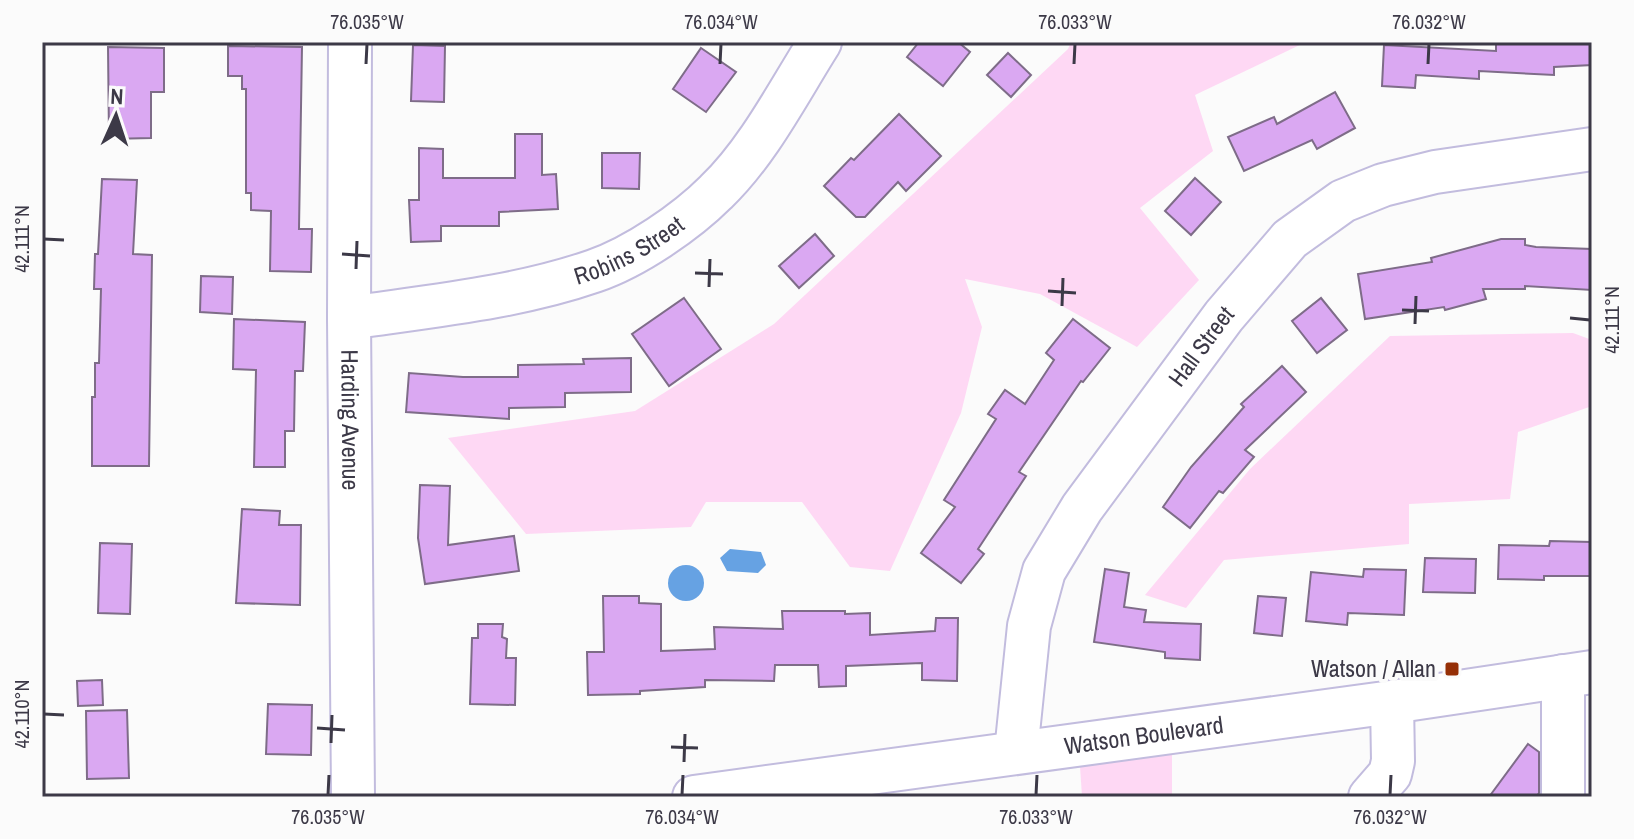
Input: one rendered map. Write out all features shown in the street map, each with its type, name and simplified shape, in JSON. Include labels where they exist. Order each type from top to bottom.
[{"type":"street","name":"Harding Avenue","points":[[350,42],[353,797]]},
{"type":"street","name":"Robins Street","points":[[349,318],[512,293],[596,270],[659,238],[717,192],[757,142],[820,42]]},
{"type":"street","name":"Hall Street","points":[[1016,752],[1029,626],[1044,571],[1082,508],[1224,316],[1290,239],[1343,201],[1383,185],[1435,172],[1592,149]]},
{"type":"street","name":"Watson Boulevard","points":[[694,797],[1578,674]]},
{"type":"street","points":[[1563,797],[1578,674]]},
{"type":"street","points":[[1370,797],[1390,774],[1393,761],[1392,702]]},
{"type":"shaded area","points":[[1071,42],[1306,42],[1195,95],[1213,151],[1140,208],[1199,280],[1137,347],[1040,294],[965,279],[982,327],[961,413],[890,571],[850,567],[802,502],[706,502],[691,527],[526,534],[448,438],[635,411],[774,324],[1068,49]]},
{"type":"shaded area","points":[[1573,333],[1592,340],[1592,406],[1518,432],[1510,499],[1409,504],[1409,544],[1224,560],[1186,608],[1145,595],[1250,469],[1390,336]]},
{"type":"shaded area","points":[[1172,753],[1172,797],[1082,797],[1080,766]]},
{"type":"water","points":[[730,549],[761,552],[766,565],[758,573],[727,571],[720,558]]},
{"type":"water","points":[[686,565],[698,571],[704,583],[698,595],[686,601],[674,595],[668,583],[674,571]]},
{"type":"building","points":[[919,42],[958,42],[970,52],[943,86],[907,57]]},
{"type":"building","points":[[1496,42],[1592,42],[1592,65],[1554,67],[1554,75],[1479,71],[1479,79],[1416,75],[1415,88],[1382,86],[1384,45],[1496,51]]},
{"type":"building","points":[[413,45],[445,46],[444,102],[411,101]]},
{"type":"building","points":[[228,46],[302,47],[299,229],[312,229],[311,272],[270,271],[271,211],[251,210],[251,193],[246,193],[246,89],[242,89],[242,76],[228,76]]},
{"type":"building","points":[[108,47],[164,48],[164,92],[151,92],[151,138],[109,139]]},
{"type":"building","points":[[701,48],[736,72],[706,112],[673,89]]},
{"type":"building","points":[[1008,53],[1031,75],[1011,97],[987,75]]},
{"type":"building","points":[[1335,92],[1355,128],[1317,149],[1312,140],[1244,171],[1228,137],[1274,117],[1277,124]]},
{"type":"building","points":[[899,114],[941,156],[906,191],[898,182],[865,217],[856,217],[824,186]]},
{"type":"building","points":[[515,134],[542,134],[542,175],[556,174],[558,209],[499,212],[499,226],[441,226],[441,241],[411,242],[409,200],[419,200],[419,148],[443,149],[443,178],[515,178]]},
{"type":"building","points":[[602,153],[640,153],[639,189],[602,188]]},
{"type":"building","points":[[1195,178],[1221,202],[1191,235],[1165,211]]},
{"type":"building","points":[[102,179],[137,180],[133,254],[152,255],[149,466],[92,466],[92,397],[95,397],[95,363],[99,363],[101,289],[94,289],[95,254],[98,254]]},
{"type":"building","points":[[815,234],[834,256],[799,288],[779,266]]},
{"type":"building","points":[[1501,239],[1525,239],[1525,245],[1536,247],[1592,249],[1592,290],[1525,286],[1525,289],[1483,289],[1486,299],[1445,310],[1444,307],[1365,319],[1358,274],[1432,262],[1431,258]]},
{"type":"building","points":[[201,276],[233,277],[232,314],[200,312]]},
{"type":"building","points":[[684,298],[721,349],[669,386],[632,334]]},
{"type":"building","points":[[1321,298],[1347,330],[1317,353],[1292,321]]},
{"type":"building","points":[[234,319],[305,322],[303,371],[295,371],[294,431],[285,431],[285,467],[254,467],[256,370],[233,369]]},
{"type":"building","points":[[1073,319],[1110,348],[1081,381],[1019,472],[1026,476],[978,549],[984,554],[961,583],[921,553],[955,507],[944,500],[996,419],[988,414],[1005,390],[1025,404],[1054,360],[1046,353]]},
{"type":"building","points":[[631,358],[631,392],[565,393],[565,407],[509,408],[509,419],[406,412],[409,373],[518,377],[518,365],[584,364],[583,359]]},
{"type":"building","points":[[1282,366],[1306,392],[1245,450],[1254,457],[1223,493],[1219,491],[1190,528],[1163,507],[1191,467],[1244,407],[1241,404]]},
{"type":"building","points":[[420,485],[450,486],[448,545],[514,536],[519,571],[425,584],[418,538]]},
{"type":"building","points":[[242,509],[280,511],[279,525],[301,525],[300,605],[236,603]]},
{"type":"building","points":[[1550,541],[1592,542],[1592,576],[1544,576],[1544,580],[1498,579],[1499,545],[1549,546]]},
{"type":"building","points":[[100,543],[132,544],[130,614],[98,613]]},
{"type":"building","points":[[1425,558],[1476,559],[1475,593],[1423,592]]},
{"type":"building","points":[[1105,569],[1129,573],[1124,607],[1146,610],[1144,622],[1201,624],[1200,660],[1165,658],[1165,652],[1094,642]]},
{"type":"building","points":[[1364,569],[1406,570],[1404,615],[1348,613],[1347,625],[1306,621],[1311,572],[1363,577]]},
{"type":"building","points":[[603,596],[639,596],[639,603],[661,604],[661,651],[715,649],[714,627],[783,629],[782,611],[870,613],[870,635],[935,631],[936,618],[958,618],[957,681],[922,680],[922,663],[846,666],[846,686],[819,687],[818,665],[775,665],[774,681],[705,680],[705,687],[640,691],[640,694],[588,695],[587,652],[604,652]]},
{"type":"building","points":[[1258,596],[1286,598],[1282,636],[1254,633]]},
{"type":"building","points":[[478,624],[503,624],[502,637],[507,639],[506,658],[516,658],[515,705],[470,704],[472,638],[478,638]]},
{"type":"building","points":[[102,680],[103,705],[78,706],[77,681]]},
{"type":"building","points":[[268,704],[312,705],[311,755],[266,754]]},
{"type":"building","points":[[127,710],[129,778],[87,779],[86,711]]},
{"type":"building","points":[[1528,744],[1539,752],[1539,793],[1536,797],[1489,797]]},
{"type":"place","name":"Watson / Allan","points":[[1452,669]]}]
